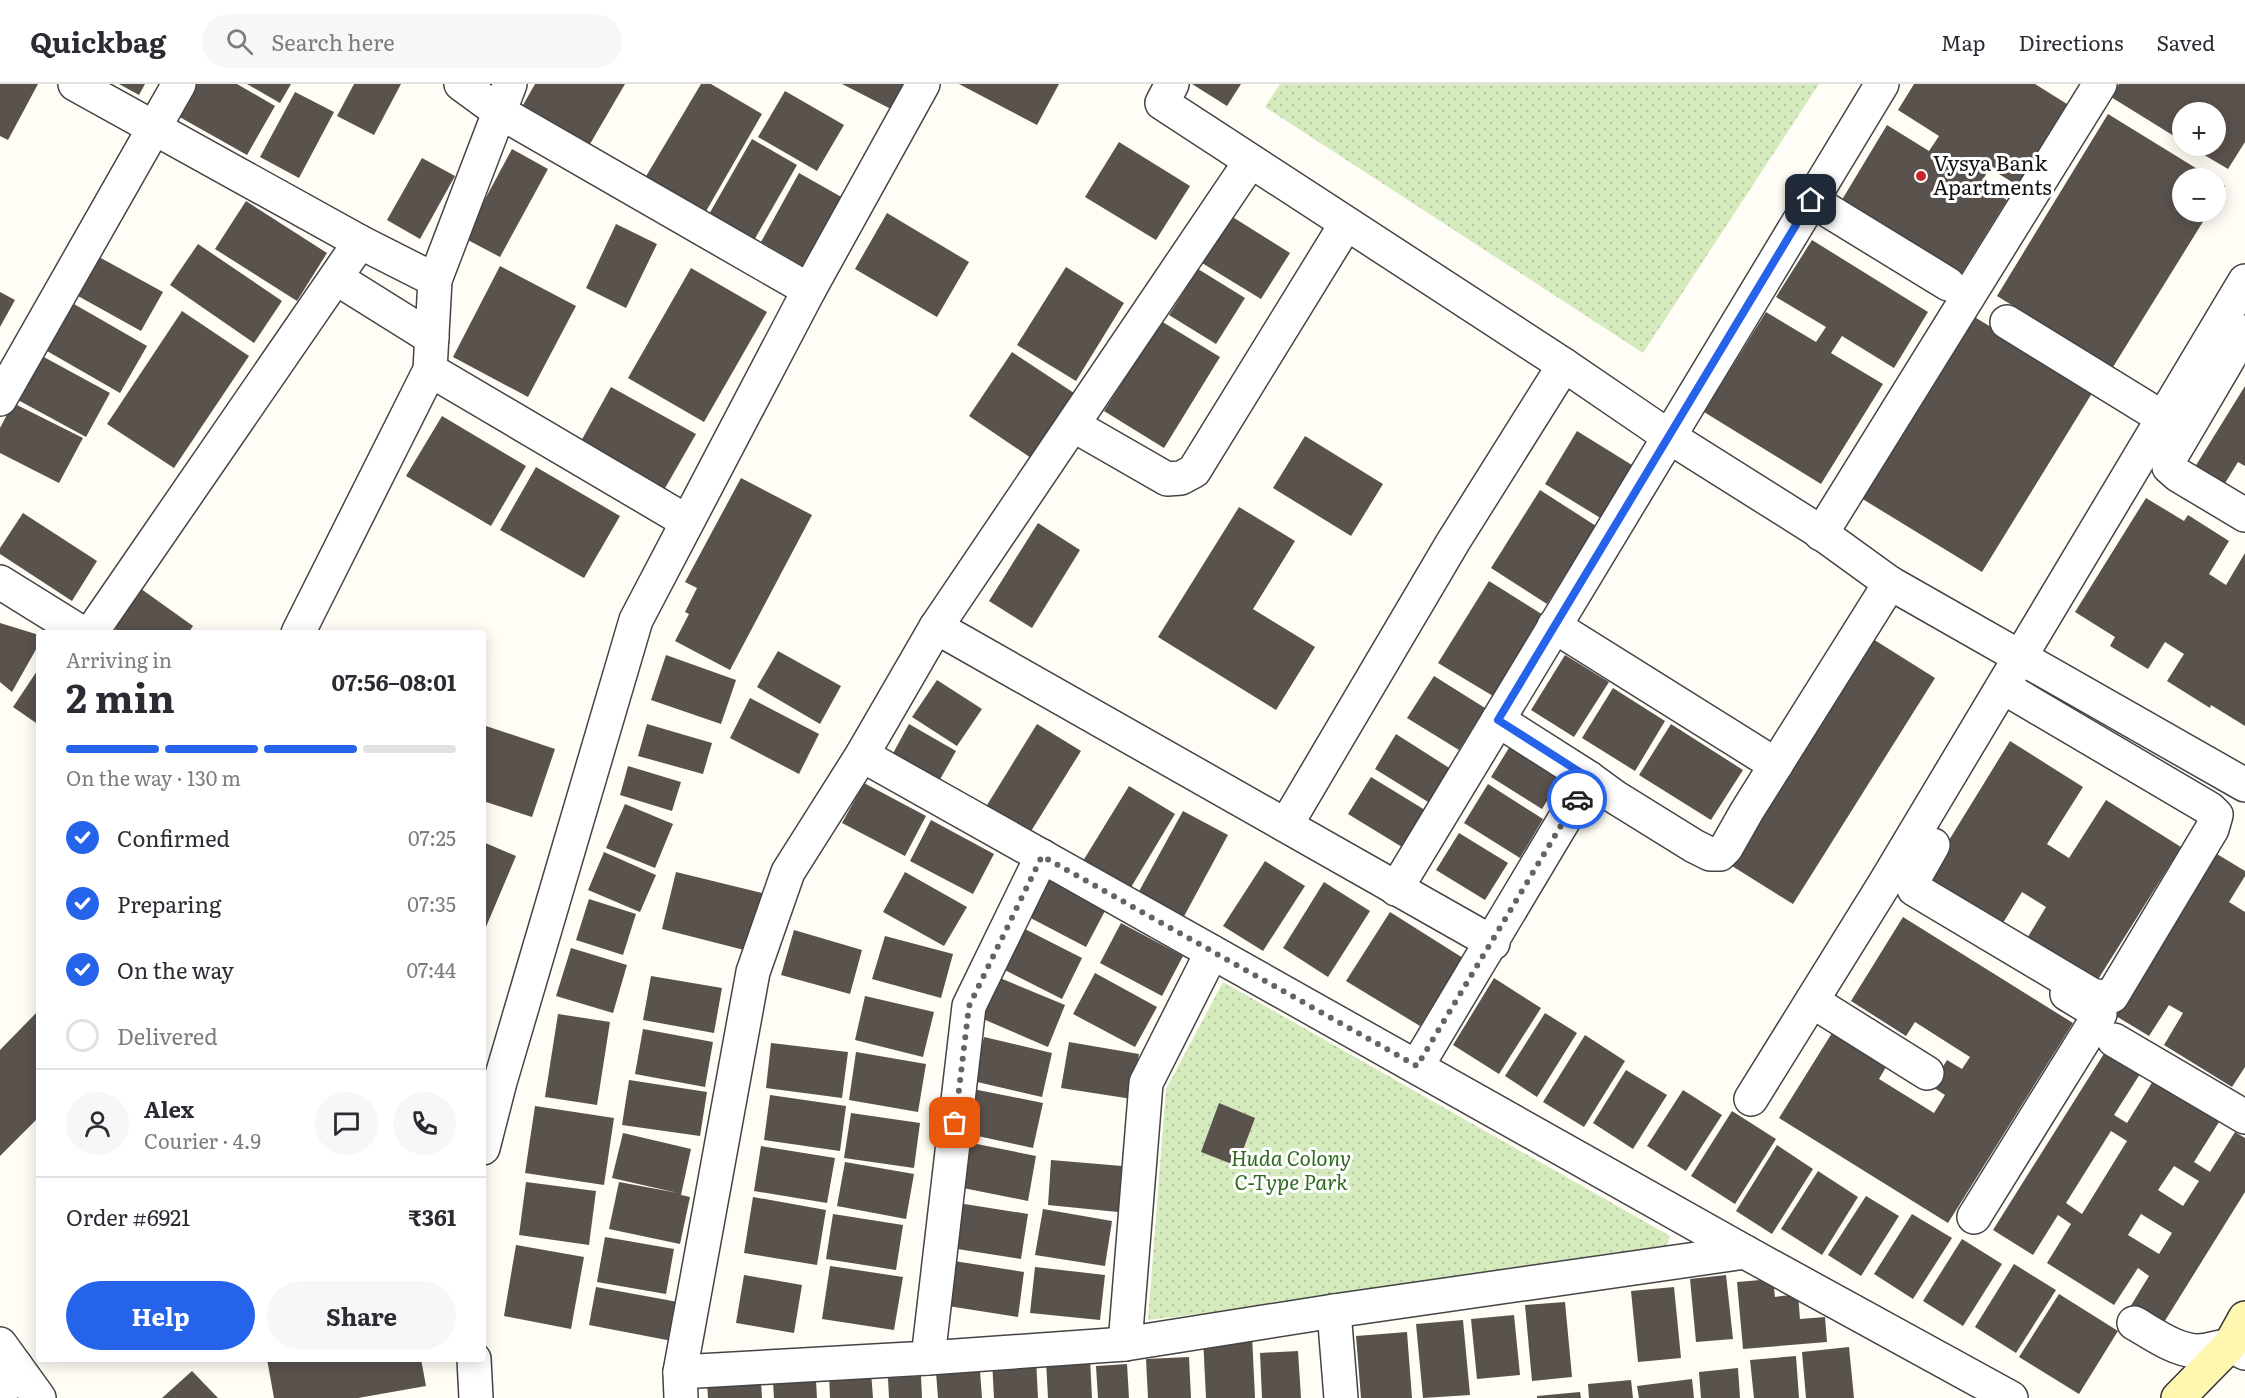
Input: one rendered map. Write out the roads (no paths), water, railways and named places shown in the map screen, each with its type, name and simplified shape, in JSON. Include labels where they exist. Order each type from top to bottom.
[{"type":"street","points":[[75,84],[360,242],[435,280]]},
{"type":"street","points":[[0,399],[179,84]]},
{"type":"street","points":[[461,84],[504,98],[809,290]]},
{"type":"street","points":[[486,1125],[490,1094],[636,620],[809,290],[923,84]]},
{"type":"street","points":[[1396,889],[1882,84]]},
{"type":"street","points":[[1821,534],[2100,84]]},
{"type":"street","points":[[1167,93],[1250,162],[1821,534],[1890,583],[2245,785]]},
{"type":"street","points":[[300,630],[430,370],[435,280],[504,98]]},
{"type":"street","points":[[1250,162],[936,627],[862,755],[788,872],[753,972],[681,1385],[928,1358],[1125,1344],[1334,1311],[1745,1252]]},
{"type":"street","points":[[1811,200],[1948,284]]},
{"type":"street","points":[[1073,425],[1167,479],[1181,478],[1194,471],[1346,224]]},
{"type":"street","points":[[93,630],[360,242]]},
{"type":"street","points":[[336,278],[432,338]]},
{"type":"street","points":[[2245,281],[2228,342],[2169,460],[2169,467],[2178,475],[2245,515]]},
{"type":"street","points":[[2007,322],[2163,418]]},
{"type":"street","points":[[2012,692],[2210,809],[2216,815],[2206,839],[2112,996],[2106,998],[2092,995],[1934,901],[1914,889],[1912,882],[2012,692],[2020,658],[2163,418],[2228,342]]},
{"type":"street","points":[[1286,825],[1453,542],[1564,365]]},
{"type":"street","points":[[430,370],[686,521]]},
{"type":"street","points":[[0,582],[77,630]]},
{"type":"street","points":[[1498,720],[1694,846],[1710,854],[1720,854],[1726,848],[1890,583]]},
{"type":"street","points":[[1554,626],[1776,765]]},
{"type":"street","points":[[936,627],[1493,943]]},
{"type":"street","points":[[1752,1099],[1886,883],[2012,692]]},
{"type":"street","points":[[862,755],[1745,1252],[2010,1398]]},
{"type":"street","points":[[1417,1066],[1493,943],[1589,778]]},
{"type":"street","points":[[928,1358],[969,1006],[1042,856]]},
{"type":"street","points":[[1886,883],[2100,1014],[1974,1217]]},
{"type":"street","points":[[1125,1344],[1146,1083],[1212,952]]},
{"type":"street","points":[[1812,1001],[1927,1073]]},
{"type":"street","points":[[2115,1040],[2245,1117]]},
{"type":"street","points":[[1334,1311],[1341,1398]]},
{"type":"street","points":[[2134,1323],[2173,1344],[2197,1351],[2240,1339]]},
{"type":"street","points":[[2178,1398],[2240,1339]]},
{"type":"street","points":[[0,1395],[8,1355]]},
{"type":"street","points":[[8,1355],[39,1398]]},
{"type":"street","points":[[474,1362],[476,1398]]},
{"type":"place","name":"Vysya Bank Apartments","points":[[1921,176]]},
{"type":"park label","name":"Huda Colony C-Type Park","points":[[1291,1171]]}]
